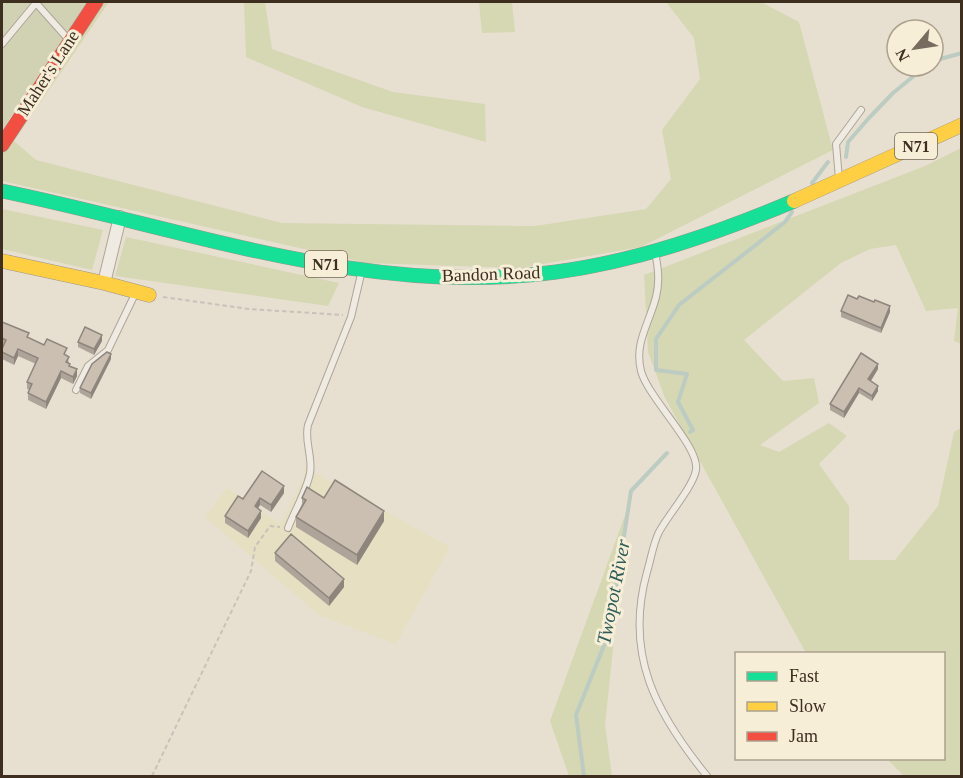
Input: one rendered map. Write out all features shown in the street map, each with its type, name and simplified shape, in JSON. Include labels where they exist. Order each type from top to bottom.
[{"type":"main road","name":"Maher's Lane","points":[[2,145],[96,2]]},
{"type":"main road","name":"Bandon Road","points":[[2,191],[318,263],[435,276],[538,274],[587,267],[655,251],[778,209],[962,125]]},
{"type":"main road","points":[[2,261],[142,293]]},
{"type":"street","points":[[104,283],[120,217]]},
{"type":"lane","points":[[2,44],[36,3],[69,40]]},
{"type":"lane","points":[[839,181],[836,144],[861,110]]},
{"type":"lane","points":[[655,251],[659,275],[656,296],[638,348],[641,372],[648,387],[692,452],[696,468],[691,481],[658,534],[644,583],[639,614],[641,655],[651,690],[667,721],[707,777]]},
{"type":"lane","points":[[288,528],[310,474],[311,454],[306,434],[308,425],[351,317],[362,269]]},
{"type":"lane","points":[[76,390],[88,366],[108,350],[142,293]]},
{"type":"path","points":[[142,293],[249,309],[339,315]]},
{"type":"path","points":[[152,777],[251,571],[255,547],[270,526],[288,528]]},
{"type":"shaded area","points":[[305,467],[450,547],[396,644],[320,616],[205,517],[227,488],[280,524],[303,480]]},
{"type":"green space","points":[[2,2],[88,2],[2,130]]},
{"type":"green space","points":[[97,2],[109,2],[14,141],[36,160],[282,223],[535,226],[646,209],[671,179],[662,130],[700,79],[694,38],[666,2],[761,2],[799,22],[833,150],[641,247],[520,268],[366,263],[2,181],[2,130]]},
{"type":"green space","points":[[244,2],[265,2],[272,49],[393,92],[485,104],[486,142],[362,107],[246,57]]},
{"type":"green space","points":[[479,2],[512,2],[515,32],[482,33]]},
{"type":"green space","points":[[961,148],[961,344],[954,341],[958,308],[926,311],[896,245],[870,249],[841,263],[744,340],[783,381],[814,378],[819,403],[760,445],[779,452],[829,423],[847,436],[819,464],[849,506],[849,560],[895,560],[938,506],[954,432],[961,428],[961,776],[904,776],[888,760],[945,760],[945,652],[805,652],[665,398],[648,352],[644,275],[925,166]]},
{"type":"green space","points":[[2,209],[103,230],[92,270],[2,249]]},
{"type":"green space","points":[[126,237],[339,283],[328,306],[115,276]]},
{"type":"green space","points":[[628,507],[605,725],[612,776],[569,776],[550,721]]},
{"type":"building","points":[[848,295],[857,299],[859,296],[874,302],[875,300],[890,306],[881,328],[841,311]]},
{"type":"building","points":[[2,322],[29,333],[27,337],[44,345],[47,339],[67,348],[64,354],[69,357],[66,362],[77,369],[73,377],[61,371],[46,402],[28,393],[32,384],[27,382],[38,358],[18,349],[14,358],[2,352],[6,340],[2,338]]},
{"type":"building","points":[[85,327],[102,335],[94,349],[78,342]]},
{"type":"building","points":[[107,352],[111,354],[91,393],[80,388],[92,364]]},
{"type":"building","points":[[861,353],[878,364],[868,379],[878,386],[872,396],[859,388],[844,412],[830,404]]},
{"type":"building","points":[[262,471],[284,486],[271,505],[260,498],[255,506],[261,511],[248,531],[225,516],[238,496],[243,499]]},
{"type":"building","points":[[335,480],[384,511],[357,555],[296,517],[306,500],[302,498],[307,487],[324,498]]},
{"type":"building","points":[[291,534],[344,579],[329,598],[275,553]]},
{"type":"waterway","name":"Twopot River","points":[[945,58],[962,53]]},
{"type":"waterway","name":"Twopot River","points":[[846,157],[848,142],[893,93],[911,78]]},
{"type":"waterway","name":"Twopot River","points":[[812,183],[828,162]]},
{"type":"waterway","name":"Twopot River","points":[[690,432],[693,430],[678,402],[687,374],[656,370],[656,339],[679,305],[785,222],[792,212]]},
{"type":"waterway","name":"Twopot River","points":[[584,776],[576,715],[609,633],[631,491],[667,453]]},
{"type":"traffic: fast","points":[[2,191],[207,240],[346,268],[415,276],[485,278],[556,272],[617,261],[707,235],[794,201]]},
{"type":"traffic: slow","points":[[794,201],[962,125]]},
{"type":"traffic: slow","points":[[2,261],[149,295]]},
{"type":"traffic: jam","points":[[2,145],[96,2]]}]
